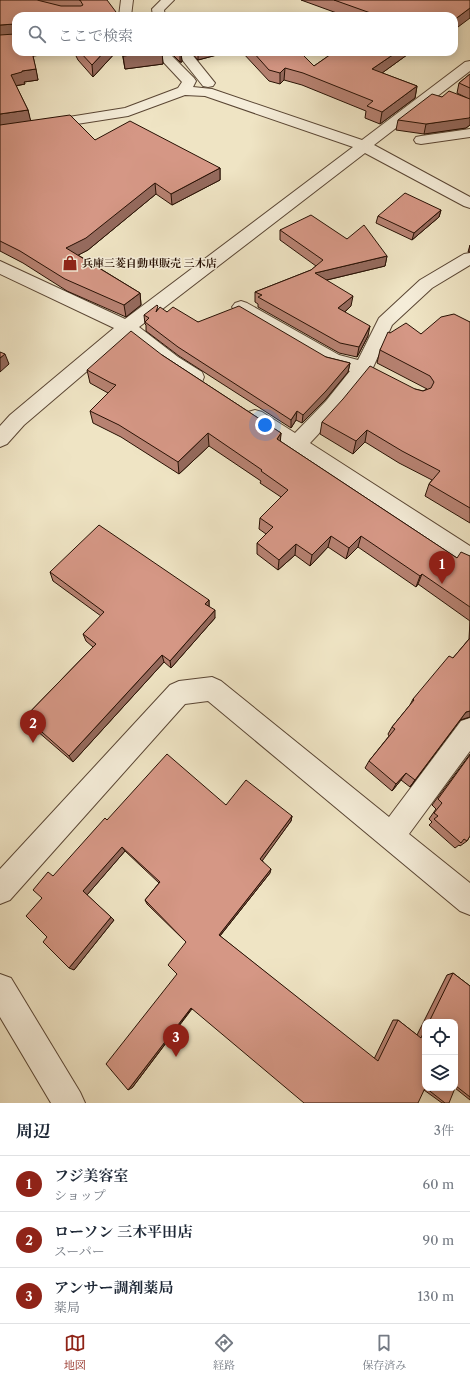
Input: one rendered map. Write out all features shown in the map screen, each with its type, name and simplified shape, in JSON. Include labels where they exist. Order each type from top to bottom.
[{"type":"street","points":[[126,12],[127,0]]},
{"type":"street","points":[[158,12],[158,9],[168,0]]},
{"type":"street","points":[[165,56],[189,81],[184,91]]},
{"type":"street","points":[[186,56],[211,86],[207,92]]},
{"type":"street","points":[[0,439],[17,420],[127,327],[470,65]]},
{"type":"street","points":[[0,132],[128,112],[184,91],[207,92],[364,146],[470,203]]},
{"type":"street","points":[[437,91],[450,97]]},
{"type":"street","points":[[422,140],[470,133]]},
{"type":"street","points":[[297,444],[333,406],[371,371],[385,322],[426,284],[470,258]]},
{"type":"street","points":[[0,267],[127,327],[171,362],[211,388]]},
{"type":"street","points":[[241,307],[332,360],[371,371]]},
{"type":"street","points":[[237,405],[470,558]]},
{"type":"street","points":[[0,890],[179,693],[212,689],[470,901]]},
{"type":"street","points":[[391,836],[470,730]]},
{"type":"street","points":[[0,989],[69,1103]]},
{"type":"building","points":[[0,0],[37,0],[61,6],[81,6],[83,5],[80,0],[107,0],[116,12],[12,12],[12,24],[0,25]]},
{"type":"building","points":[[334,0],[470,0],[470,8],[458,17],[458,12],[368,12]]},
{"type":"building","points":[[12,34],[12,56],[33,56],[36,69],[22,71],[11,75],[28,110],[0,114],[0,35]]},
{"type":"building","points":[[84,56],[100,56],[92,65]]},
{"type":"building","points":[[257,56],[304,56],[314,66],[328,56],[391,56],[372,69],[417,86],[382,112],[367,106],[373,101],[303,73],[285,68],[280,73],[269,70]]},
{"type":"building","points":[[470,74],[470,88],[459,83]]},
{"type":"building","points":[[449,91],[470,99],[469,118],[426,124],[398,120],[432,94],[442,97]]},
{"type":"building","points":[[70,115],[95,140],[130,121],[220,168],[171,194],[155,183],[86,238],[66,248],[140,293],[124,305],[65,279],[20,251],[0,241],[0,125]]},
{"type":"building","points":[[405,193],[441,210],[414,233],[378,216]]},
{"type":"building","points":[[311,215],[347,239],[364,225],[387,256],[315,273],[353,296],[338,308],[370,326],[359,347],[340,343],[258,297],[262,295],[255,292],[311,270],[323,260],[280,230]]},
{"type":"building","points":[[157,305],[156,312],[160,307],[167,312],[173,307],[198,322],[239,306],[326,357],[350,363],[303,415],[297,411],[291,420],[178,347],[145,322],[149,318],[144,315]]},
{"type":"building","points":[[454,314],[470,322],[470,508],[429,484],[440,471],[367,430],[356,441],[322,422],[370,366],[415,389],[423,391],[431,388],[434,382],[430,376],[380,350],[388,332],[390,333],[406,323],[421,334],[441,317]]},
{"type":"building","points":[[131,331],[162,355],[281,433],[277,439],[457,558],[461,552],[470,556],[470,607],[422,574],[420,576],[361,536],[349,548],[331,536],[312,555],[296,544],[279,560],[257,543],[273,527],[260,518],[288,490],[261,471],[262,470],[208,433],[178,462],[119,425],[90,411],[116,385],[87,370]]},
{"type":"building","points":[[0,352],[5,354],[0,358]]},
{"type":"building","points":[[99,525],[209,600],[205,604],[215,610],[170,661],[162,655],[69,756],[25,717],[96,644],[83,634],[104,612],[50,572]]},
{"type":"building","points":[[470,638],[470,711],[466,712],[415,780],[406,773],[396,784],[369,761],[395,729],[392,727],[414,700],[413,699],[449,656],[453,658]]},
{"type":"building","points":[[167,754],[226,805],[246,780],[292,816],[260,859],[271,869],[219,935],[378,1061],[398,1020],[421,1038],[422,1036],[422,1091],[424,1091],[418,1103],[304,1103],[191,1008],[128,1090],[106,1064],[177,974],[168,965],[186,942],[145,900],[160,882],[122,847],[83,891],[111,917],[69,968],[43,942],[47,937],[26,916],[42,898],[33,890],[48,872],[53,876],[105,818],[107,820]]},
{"type":"building","points":[[470,755],[470,836],[467,841],[464,839],[461,843],[434,819],[438,816],[434,813],[442,803],[438,799]]},
{"type":"building","points":[[453,973],[470,986],[470,1097],[458,1088],[458,1019],[430,1019]]},
{"type":"building","points":[[430,1091],[454,1091],[449,1103],[445,1103]]},
{"type":"place","name":"兵庫三菱自動車販売 三木店","points":[[70,263]]},
{"type":"place","name":"フジ美容室","points":[[442,584]]},
{"type":"place","name":"ローソン 三木平田店","points":[[33,743]]},
{"type":"place","name":"アンサー調剤薬局","points":[[176,1057]]}]
